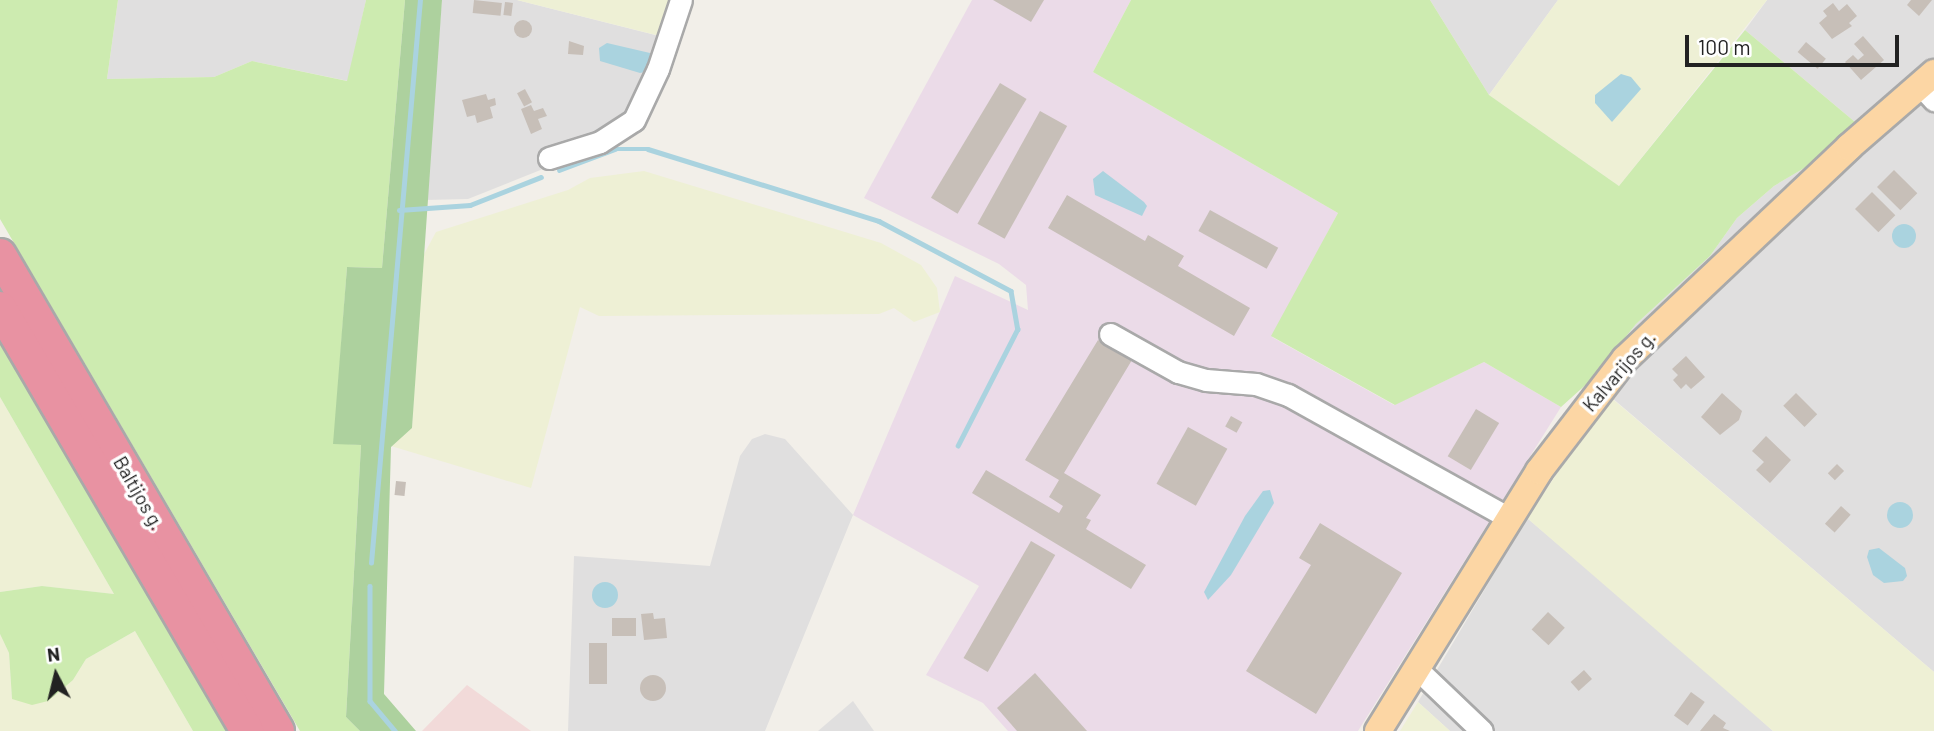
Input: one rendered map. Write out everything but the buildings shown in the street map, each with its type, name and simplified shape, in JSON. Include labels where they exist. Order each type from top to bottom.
[{"type":"highway","name":"Baltijos g.","points":[[0,255],[278,731]]},
{"type":"highway","name":"Baltijos g.","points":[[0,308],[247,731]]},
{"type":"main road","name":"Kalvarijos g.","points":[[1378,731],[1509,518],[1571,425],[1628,357],[1929,86]]},
{"type":"street","points":[[549,158],[600,142],[634,120],[681,0]]},
{"type":"street","points":[[1110,334],[1178,372],[1206,380],[1256,384],[1288,395],[1509,518]]},
{"type":"street","points":[[1416,668],[1482,731]]},
{"type":"shaded area","points":[[118,0],[366,0],[348,81],[252,61],[214,77],[107,79]]},
{"type":"shaded area","points":[[442,0],[517,0],[671,39],[608,143],[468,199],[425,200]]},
{"type":"shaded area","points":[[972,0],[1131,0],[1093,72],[1338,213],[1272,337],[1394,405],[1484,362],[1561,407],[1358,731],[1008,731],[983,703],[926,675],[979,586],[853,515],[955,276],[1028,310],[1026,285],[999,264],[864,198]]},
{"type":"shaded area","points":[[1430,0],[1558,0],[1489,95]]},
{"type":"shaded area","points":[[1767,0],[1934,0],[1934,672],[1591,380],[1636,324],[1710,256],[1737,218],[1774,186],[1811,164],[1855,122],[1745,30]]},
{"type":"shaded area","points":[[765,434],[785,439],[853,515],[765,731],[568,731],[574,556],[710,566],[740,456],[752,439]]},
{"type":"shaded area","points":[[1527,518],[1705,669],[1773,731],[1450,731],[1418,702]]},
{"type":"shaded area","points":[[467,685],[531,731],[422,731]]},
{"type":"shaded area","points":[[853,701],[874,731],[818,731]]},
{"type":"green space","points":[[0,0],[118,0],[107,79],[214,77],[252,61],[347,81],[366,0],[405,0],[382,268],[347,267],[334,443],[361,445],[346,717],[360,731],[300,731],[0,219]]},
{"type":"green space","points":[[405,0],[442,0],[412,428],[391,447],[384,694],[416,731],[360,731],[346,717],[361,445],[333,444],[347,267],[382,268]]},
{"type":"green space","points":[[517,0],[671,0],[660,36]]},
{"type":"green space","points":[[1131,0],[1430,0],[1489,95],[1619,186],[1745,30],[1855,122],[1811,164],[1774,186],[1737,218],[1710,256],[1636,324],[1591,380],[1561,407],[1484,362],[1395,405],[1271,336],[1338,213],[1093,72]]},
{"type":"green space","points":[[1558,0],[1767,0],[1619,186],[1489,95]]},
{"type":"green space","points":[[644,171],[881,243],[921,265],[937,288],[940,312],[914,322],[894,308],[879,314],[599,316],[580,307],[531,488],[391,446],[412,428],[422,258],[436,232],[568,190],[590,178]]},
{"type":"green space","points":[[0,342],[229,731],[193,731],[135,631],[86,659],[73,680],[48,701],[32,705],[12,699],[9,653],[0,634],[0,592],[42,586],[114,594],[0,397]]},
{"type":"green space","points":[[1609,396],[1934,672],[1934,731],[1773,731],[1527,518]]},
{"type":"green space","points":[[0,397],[114,594],[42,586],[0,592]]},
{"type":"green space","points":[[135,631],[193,731],[0,731],[0,634],[9,653],[12,699],[73,680],[86,659]]},
{"type":"green space","points":[[1418,702],[1450,731],[1400,731]]},
{"type":"water","points":[[607,43],[650,53],[649,71],[640,73],[600,61],[599,48]]},
{"type":"water","points":[[1621,74],[1631,77],[1641,89],[1612,122],[1595,103],[1595,95]]},
{"type":"water","points":[[1103,171],[1144,202],[1147,206],[1142,216],[1095,195],[1093,179]]},
{"type":"water","points":[[1904,224],[1913,227],[1916,236],[1913,245],[1904,248],[1895,245],[1892,236],[1895,227]]},
{"type":"water","points":[[1270,490],[1274,503],[1231,575],[1208,600],[1204,592],[1245,516],[1263,491]]},
{"type":"water","points":[[1900,502],[1909,506],[1913,515],[1909,524],[1900,528],[1891,524],[1887,515],[1891,506]]},
{"type":"water","points":[[1879,548],[1905,568],[1907,576],[1903,581],[1884,583],[1873,575],[1867,557],[1869,550]]},
{"type":"water","points":[[605,582],[614,586],[618,595],[614,604],[605,608],[596,604],[592,595],[596,586]]},
{"type":"waterway","points":[[371,563],[420,0]]},
{"type":"waterway","points":[[559,170],[615,149],[648,149],[879,221],[1011,291],[1018,329],[958,446]]},
{"type":"waterway","points":[[399,210],[470,205],[541,177]]},
{"type":"waterway","points":[[370,586],[370,701],[395,731]]}]
